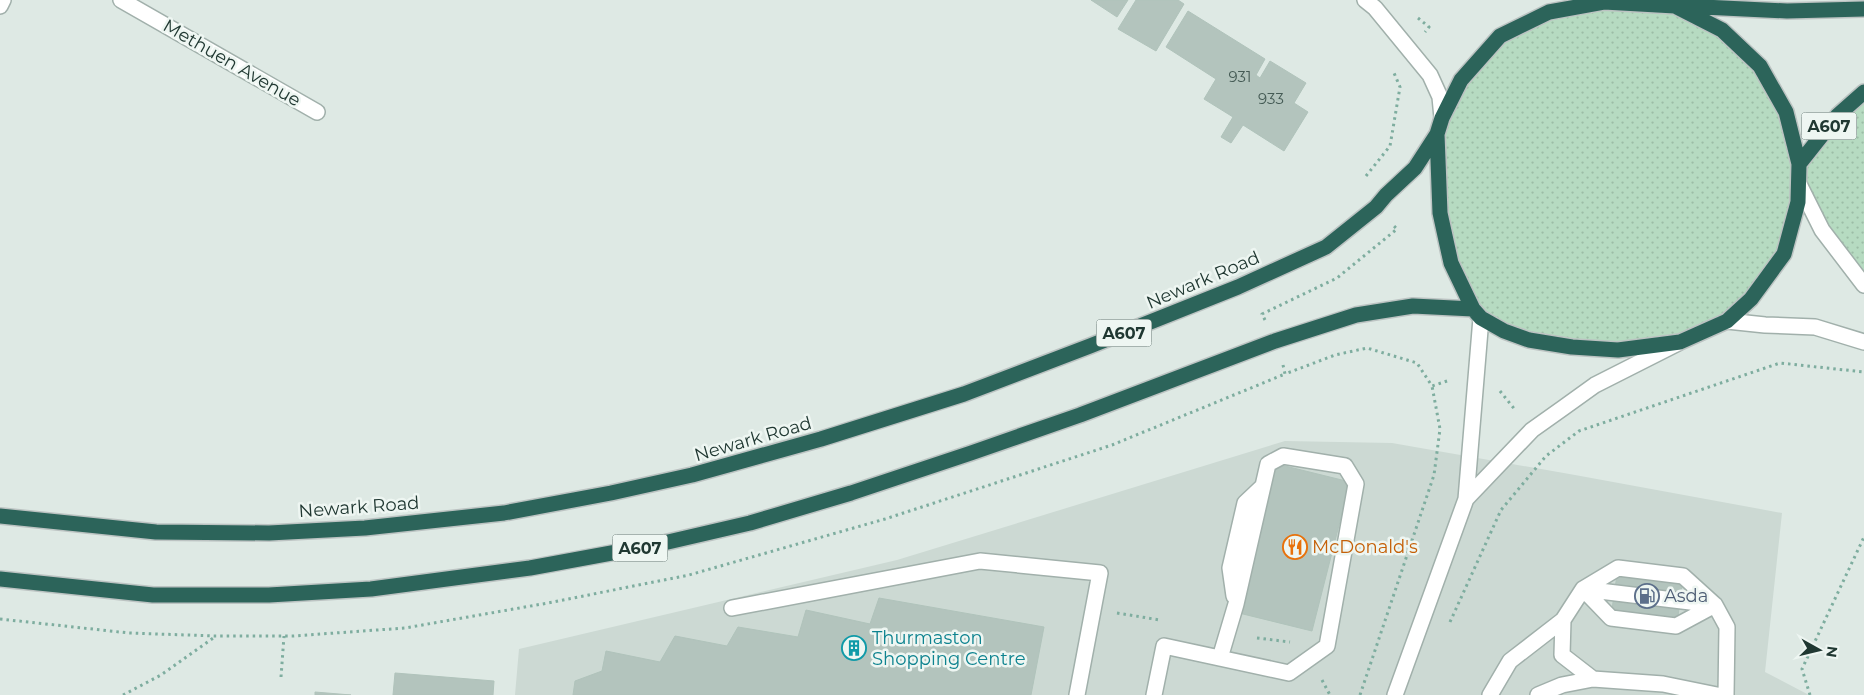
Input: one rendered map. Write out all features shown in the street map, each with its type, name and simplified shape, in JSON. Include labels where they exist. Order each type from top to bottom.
[{"type":"highway","points":[[1675,6],[1722,30],[1760,66],[1786,112],[1799,164],[1799,184],[1798,202],[1784,254],[1751,299],[1727,321],[1680,342],[1618,350],[1572,347],[1528,340],[1504,331],[1477,313],[1451,263],[1440,213],[1437,134],[1442,118],[1461,80],[1500,36],[1549,12],[1604,2],[1787,11],[1864,9]]},
{"type":"highway","name":"A607","points":[[1799,164],[1838,116],[1864,92]]},
{"type":"highway","name":"Newark Road","points":[[0,516],[156,532],[269,533],[365,528],[504,513],[611,493],[692,475],[821,439],[964,394],[1082,350],[1238,288],[1326,248],[1376,207],[1415,168],[1437,134]]},
{"type":"highway","name":"A607","points":[[0,579],[153,595],[269,595],[371,589],[540,566],[655,545],[740,525],[851,493],[1080,415],[1275,341],[1356,315],[1413,306],[1477,313]]},
{"type":"street","points":[[0,6],[3,0]]},
{"type":"street","name":"Methuen Avenue","points":[[121,0],[317,112]]},
{"type":"street","points":[[1366,0],[1375,8],[1430,75],[1440,97],[1442,118]]},
{"type":"street","points":[[1570,0],[1604,2]]},
{"type":"street","points":[[1799,184],[1822,230],[1864,285]]},
{"type":"street","points":[[1395,695],[1466,498],[1477,313]]},
{"type":"street","points":[[1727,321],[1815,327],[1864,342]]},
{"type":"street","points":[[1466,498],[1532,430],[1595,385],[1680,342]]},
{"type":"street","points":[[1154,695],[1164,646],[1289,673],[1327,646],[1356,484],[1345,466],[1284,456],[1268,464],[1236,604],[1220,658]]},
{"type":"street","points":[[732,608],[980,561],[1100,573],[1077,695]]},
{"type":"street","points":[[1490,695],[1510,661],[1563,620],[1583,589],[1618,568],[1683,576],[1715,605],[1727,627],[1726,695]]},
{"type":"street","points":[[1583,589],[1715,605]]},
{"type":"street","points":[[1583,589],[1611,618],[1676,626],[1715,605]]},
{"type":"street","points":[[1563,620],[1562,655],[1593,679]]},
{"type":"street","points":[[1538,695],[1562,685],[1593,679],[1663,684],[1717,695]]},
{"type":"path","points":[[1450,623],[1501,510],[1546,456],[1579,431],[1780,363],[1864,372]]},
{"type":"path","points":[[1360,695],[1434,475],[1440,428],[1432,386]]},
{"type":"path","points":[[1810,695],[1802,669],[1864,538]]},
{"type":"path","points":[[123,695],[161,675],[216,636]]},
{"type":"path","points":[[281,677],[284,636]]},
{"type":"shaded area","name":"Thurmaston Shopping Centre","points":[[1285,441],[1392,443],[1782,513],[1765,672],[1809,695],[515,695],[519,649],[897,560]]},
{"type":"green space","points":[[1675,6],[1760,66],[1799,163],[1864,92],[1864,285],[1800,185],[1784,254],[1751,299],[1704,332],[1618,350],[1529,340],[1473,309],[1440,213],[1442,118],[1500,36],[1549,12]]},
{"type":"building","points":[[1091,0],[1128,0],[1117,17]]},
{"type":"building","points":[[1136,0],[1178,0],[1184,4],[1156,51],[1118,29]]},
{"type":"building","points":[[1188,11],[1265,59],[1256,75],[1260,78],[1270,61],[1306,83],[1294,103],[1308,112],[1284,151],[1243,125],[1231,143],[1221,137],[1233,117],[1204,99],[1216,79],[1166,47]]},
{"type":"building","name":"McDonald's","points":[[1277,464],[1350,482],[1312,631],[1239,613]]},
{"type":"building","name":"Asda","points":[[1619,561],[1684,569],[1676,632],[1610,623]]},
{"type":"building","name":"Thurmaston Shopping Centre","points":[[879,598],[1044,627],[1031,695],[573,695],[575,681],[602,671],[606,651],[660,662],[675,636],[727,646],[738,627],[798,637],[806,610],[870,624]]},
{"type":"building","points":[[395,673],[494,681],[493,695],[393,695]]},
{"type":"building","points":[[315,692],[351,695],[315,695]]},
{"type":"place","name":"McDonald's","points":[[1295,547]]},
{"type":"place","name":"Asda","points":[[1647,596]]},
{"type":"place","name":"Thurmaston Shopping Centre","points":[[854,648]]}]
